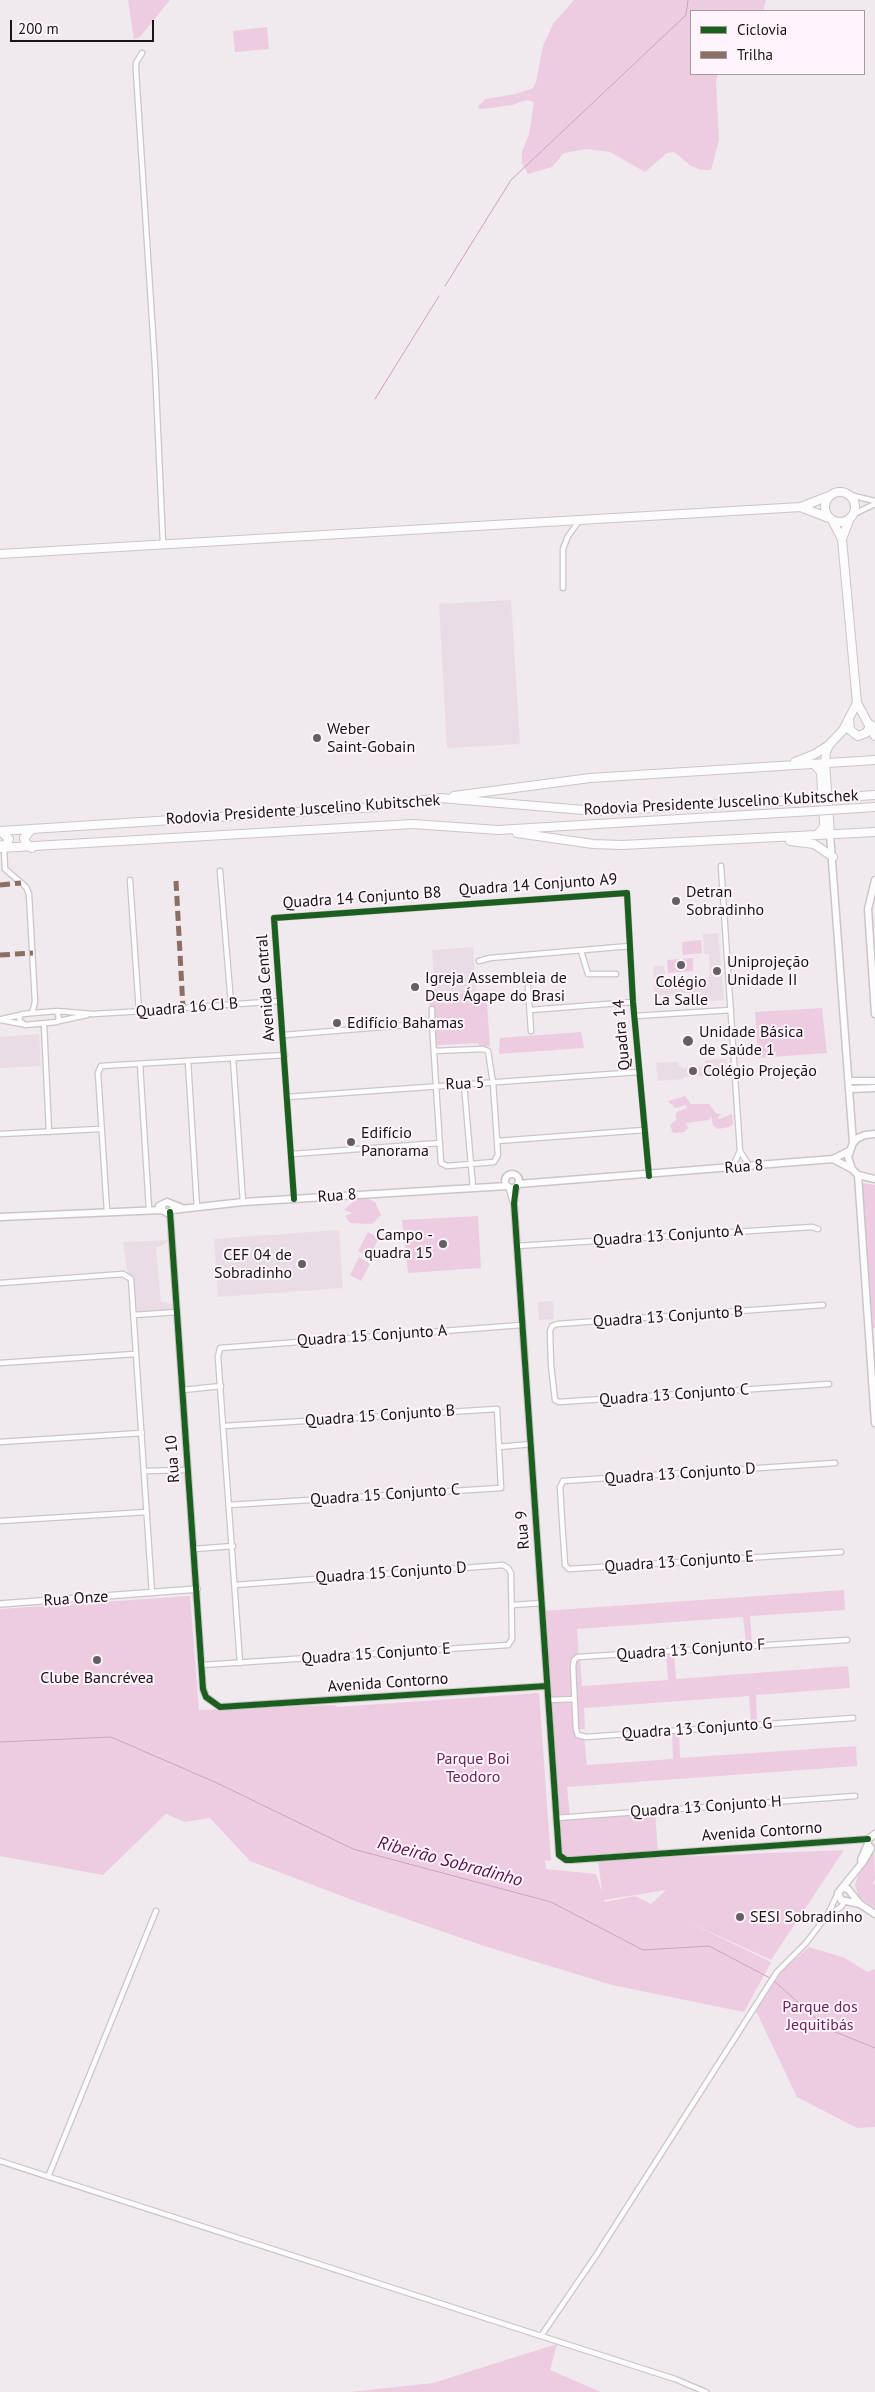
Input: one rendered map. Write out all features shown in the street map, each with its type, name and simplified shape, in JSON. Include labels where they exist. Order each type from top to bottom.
[{"type":"main road","points":[[0,554],[581,518],[801,507],[839,492],[850,495],[856,505],[854,514],[849,520],[842,539]]},
{"type":"main road","points":[[829,496],[825,507],[842,539],[858,703],[874,726],[875,736]]},
{"type":"main road","points":[[801,507],[840,523],[849,520]]},
{"type":"main road","points":[[785,766],[815,754],[829,745],[849,720],[858,703]]},
{"type":"main road","points":[[849,720],[850,730],[858,736],[866,733],[874,726]]},
{"type":"main road","points":[[829,745],[824,764],[833,857],[853,1143]]},
{"type":"main road","points":[[440,798],[590,778],[875,760]]},
{"type":"main road","points":[[825,773],[834,763]]},
{"type":"main road","points":[[814,764],[822,772],[825,825],[817,835]]},
{"type":"main road","name":"Rodovia Presidente Juscelino Kubitschek","points":[[0,831],[360,808],[440,798],[596,811],[875,795]]},
{"type":"main road","name":"Rodovia Presidente Juscelino Kubitschek","points":[[1,848],[32,848],[413,824],[498,830],[875,807]]},
{"type":"main road","points":[[32,829],[24,838],[26,843],[32,848]]},
{"type":"main road","points":[[498,830],[593,844],[622,845],[875,832]]},
{"type":"main road","points":[[0,831],[8,837],[9,841],[1,848]]},
{"type":"main road","points":[[738,840],[797,840],[814,844],[833,857]]},
{"type":"main road","points":[[875,880],[868,909],[875,1014]]},
{"type":"main road","points":[[850,1085],[875,1080]]},
{"type":"main road","points":[[850,1085],[875,1088]]},
{"type":"main road","points":[[852,1169],[849,1151],[853,1143],[864,1135],[875,1134]]},
{"type":"main road","name":"Rua 8","points":[[518,1183],[649,1176],[732,1169],[834,1159],[849,1151]]},
{"type":"main road","points":[[834,1159],[852,1169],[858,1175],[875,1179]]},
{"type":"main road","points":[[513,1174],[518,1183],[507,1184],[513,1174]]},
{"type":"main road","points":[[858,1175],[872,1339],[875,1423]]},
{"type":"main road","name":"Rua 8","points":[[0,1218],[107,1211],[185,1209],[244,1202],[490,1187],[507,1184]]},
{"type":"main road","name":"Avenida Contorno","points":[[842,1888],[858,1868],[871,1842]]},
{"type":"main road","points":[[845,1901],[849,1899],[851,1878]]},
{"type":"main road","points":[[860,1904],[841,1900],[837,1896],[842,1888],[850,1891],[860,1904],[875,1914]]},
{"type":"street","points":[[142,53],[136,63],[136,71],[155,366],[163,544]]},
{"type":"street","points":[[850,495],[875,503]]},
{"type":"street","points":[[854,514],[875,503]]},
{"type":"street","points":[[563,588],[564,549],[568,536],[581,518]]},
{"type":"street","points":[[1,848],[5,869],[21,883],[29,894],[35,1002],[32,1013]]},
{"type":"street","points":[[722,866],[740,1154],[732,1169]]},
{"type":"street","points":[[220,871],[231,1004]]},
{"type":"street","points":[[130,880],[139,1011]]},
{"type":"street","name":"Quadra 14","points":[[627,893],[639,1072],[649,1176]]},
{"type":"street","name":"Quadra 14 Conjunto A9","points":[[451,906],[627,893]]},
{"type":"street","name":"Quadra 14 Conjunto B8","points":[[274,918],[451,906]]},
{"type":"street","name":"Avenida Central","points":[[274,918],[284,1035],[294,1199]]},
{"type":"street","points":[[479,961],[490,958],[630,946]]},
{"type":"street","points":[[581,951],[588,974],[616,974]]},
{"type":"street","points":[[528,986],[531,1031]]},
{"type":"street","name":"Quadra 16 CJ B","points":[[0,1020],[22,1024],[44,1024],[93,1014],[280,1001]]},
{"type":"street","points":[[35,1002],[42,1012]]},
{"type":"street","points":[[530,1010],[634,1002]]},
{"type":"street","points":[[432,1009],[432,1023],[440,1143],[443,1164],[447,1166],[495,1161],[498,1155],[489,1054],[486,1050],[434,1051]]},
{"type":"street","name":"Quadra 14","points":[[635,1016],[731,1010]]},
{"type":"street","points":[[57,1011],[59,1021]]},
{"type":"street","name":"Quadra 16 CJ B","points":[[0,1020],[32,1013],[57,1011],[93,1014]]},
{"type":"street","points":[[20,1015],[22,1024]]},
{"type":"street","points":[[284,1035],[432,1023]]},
{"type":"street","points":[[44,1024],[49,1132]]},
{"type":"street","points":[[107,1211],[100,1129],[98,1071],[101,1066],[285,1055]]},
{"type":"street","points":[[233,1058],[244,1202]]},
{"type":"street","points":[[188,1061],[197,1208]]},
{"type":"street","points":[[140,1064],[150,1209]]},
{"type":"street","name":"Rua 5","points":[[287,1097],[639,1072]]},
{"type":"street","points":[[464,1084],[473,1188]]},
{"type":"street","points":[[0,1134],[100,1129]]},
{"type":"street","points":[[497,1141],[644,1130]]},
{"type":"street","points":[[292,1154],[440,1143]]},
{"type":"street","points":[[740,1154],[750,1167]]},
{"type":"street","points":[[514,1203],[518,1183]]},
{"type":"street","points":[[507,1184],[514,1203]]},
{"type":"street","name":"Rua 9","points":[[514,1203],[559,1855]]},
{"type":"street","name":"Rua 10","points":[[167,1209],[171,1227],[204,1689],[212,1703],[220,1707],[230,1707]]},
{"type":"street","name":"Quadra 13 Conjunto A","points":[[517,1246],[812,1226],[818,1229]]},
{"type":"street","points":[[0,1283],[123,1274],[131,1279],[152,1593]]},
{"type":"street","name":"Quadra 13 Conjunto B","points":[[550,1364],[550,1331],[552,1326],[557,1324],[823,1305]]},
{"type":"street","points":[[134,1315],[177,1312]]},
{"type":"street","name":"Quadra 15 Conjunto A","points":[[221,1386],[218,1357],[222,1346],[522,1325]]},
{"type":"street","points":[[0,1363],[135,1354]]},
{"type":"street","name":"Quadra 13 Conjunto C","points":[[550,1364],[555,1400],[559,1402],[829,1384]]},
{"type":"street","points":[[182,1390],[221,1386],[240,1663]]},
{"type":"street","name":"Quadra 15 Conjunto B","points":[[224,1426],[497,1409],[499,1447]]},
{"type":"street","points":[[0,1442],[142,1433]]},
{"type":"street","points":[[499,1447],[530,1444]]},
{"type":"street","name":"Quadra 15 Conjunto C","points":[[230,1505],[501,1488],[499,1447]]},
{"type":"street","name":"Quadra 13 Conjunto D","points":[[562,1520],[560,1488],[563,1482],[835,1463]]},
{"type":"street","points":[[144,1471],[188,1470]]},
{"type":"street","points":[[0,1521],[147,1512]]},
{"type":"street","name":"Quadra 13 Conjunto E","points":[[562,1520],[565,1566],[569,1569],[841,1552]]},
{"type":"street","points":[[194,1549],[233,1546]]},
{"type":"street","name":"Quadra 15 Conjunto D","points":[[235,1585],[503,1565],[511,1573],[513,1605]]},
{"type":"street","name":"Rua Onze","points":[[0,1604],[196,1589]]},
{"type":"street","points":[[513,1605],[542,1603]]},
{"type":"street","name":"Quadra 15 Conjunto E","points":[[202,1665],[508,1644],[512,1640],[513,1605]]},
{"type":"street","name":"Quadra 13 Conjunto F","points":[[574,1698],[573,1666],[574,1660],[578,1657],[847,1640]]},
{"type":"street","name":"Avenida Contorno","points":[[230,1707],[547,1686]]},
{"type":"street","points":[[548,1700],[574,1698]]},
{"type":"street","name":"Quadra 13 Conjunto G","points":[[574,1698],[577,1733],[583,1736],[853,1718]]},
{"type":"street","name":"Quadra 13 Conjunto H","points":[[556,1818],[855,1796]]},
{"type":"street","name":"Avenida Contorno","points":[[559,1855],[566,1860],[571,1860],[849,1839],[871,1842]]},
{"type":"street","points":[[541,2336],[777,1972],[806,1943],[828,1914],[837,1896]]},
{"type":"street","points":[[828,1914],[841,1906],[845,1901]]},
{"type":"street","points":[[48,2178],[156,1911]]},
{"type":"street","points":[[0,2161],[675,2379],[706,2392]]},
{"type":"shaded area","points":[[511,600],[520,744],[447,748],[439,604]]},
{"type":"shaded area","points":[[718,933],[724,1000],[702,1002],[701,992],[655,996],[653,966],[664,966],[666,981],[710,977],[709,954],[704,954],[703,934]]},
{"type":"shaded area","points":[[473,947],[476,992],[435,995],[432,950]]},
{"type":"shaded area","points":[[39,1034],[41,1066],[0,1068],[0,1037]]},
{"type":"shaded area","points":[[727,1059],[728,1075],[683,1077],[683,1079],[658,1081],[656,1063],[678,1062],[682,1068],[705,1066],[705,1060]]},
{"type":"shaded area","points":[[339,1230],[343,1288],[218,1297],[214,1239]]},
{"type":"shaded area","points":[[172,1240],[156,1248],[161,1302],[177,1305],[177,1312],[134,1315],[123,1242]]},
{"type":"shaded area","points":[[553,1301],[554,1319],[539,1320],[538,1302]]},
{"type":"green space","points":[[128,0],[170,0],[140,37],[134,39]]},
{"type":"green space","points":[[574,0],[766,0],[763,10],[690,10],[690,75],[718,75],[716,81],[719,140],[711,170],[701,170],[691,166],[674,152],[667,153],[645,172],[610,152],[586,149],[564,153],[552,167],[528,174],[522,163],[522,152],[529,134],[534,102],[527,100],[512,105],[483,109],[479,109],[478,106],[486,99],[515,94],[533,88],[536,82],[543,46],[553,24]]},
{"type":"green space","points":[[267,27],[269,49],[235,52],[233,31]]},
{"type":"green space","points":[[701,940],[702,953],[683,955],[682,942]]},
{"type":"green space","points":[[693,958],[693,971],[668,973],[667,960]]},
{"type":"green space","points":[[486,992],[490,1046],[480,1046],[478,1043],[438,1045],[435,1050],[432,1045],[429,995]]},
{"type":"green space","points":[[822,1008],[827,1053],[758,1058],[755,1012]]},
{"type":"green space","points":[[581,1032],[584,1048],[499,1054],[500,1038]]},
{"type":"green space","points":[[685,1096],[691,1104],[709,1104],[716,1113],[721,1115],[718,1117],[719,1119],[732,1114],[733,1124],[729,1127],[718,1129],[713,1125],[711,1116],[709,1120],[686,1123],[688,1128],[684,1132],[673,1133],[670,1125],[677,1119],[675,1116],[677,1112],[687,1108],[686,1105],[675,1108],[668,1101]]},
{"type":"green space","points":[[862,1183],[875,1185],[875,1328],[873,1328]]},
{"type":"green space","points":[[365,1197],[375,1202],[381,1215],[372,1224],[350,1223],[345,1216],[353,1213],[344,1210],[356,1199]]},
{"type":"green space","name":"Campo - quadra 15","points":[[478,1216],[481,1268],[408,1273],[402,1220]]},
{"type":"green space","points":[[368,1232],[379,1238],[369,1257],[358,1251]]},
{"type":"green space","points":[[359,1257],[370,1264],[361,1281],[350,1275]]},
{"type":"green space","points":[[844,1590],[845,1610],[750,1616],[752,1642],[746,1642],[743,1617],[577,1629],[579,1657],[575,1660],[580,1660],[582,1686],[668,1680],[666,1655],[674,1654],[676,1679],[848,1666],[850,1688],[756,1695],[757,1721],[751,1722],[749,1696],[584,1708],[585,1729],[577,1729],[577,1733],[584,1737],[587,1765],[673,1759],[672,1731],[679,1730],[680,1758],[856,1746],[857,1766],[567,1787],[570,1816],[655,1811],[658,1853],[561,1858],[542,1611]]},
{"type":"green space","name":"Parque Boi Teodoro","points":[[190,1596],[199,1710],[335,1705],[336,1707],[539,1693],[551,1861],[545,1860],[546,1869],[596,1874],[602,1892],[598,1860],[844,1850],[771,1960],[686,1921],[771,1962],[744,2012],[612,1985],[484,1946],[355,1901],[250,1861],[210,1818],[185,1822],[166,1814],[103,1875],[0,1856],[0,1609]],"holes":[[[666,1890],[651,1904],[635,1896],[605,1902],[604,1900]]]},
{"type":"green space","points":[[874,1851],[875,1879],[873,1883],[875,1885],[875,1908],[859,1897],[855,1885],[858,1876]]},
{"type":"green space","name":"Parque dos Jequitibás","points":[[809,1947],[845,1958],[867,1972],[875,1969],[875,2127],[857,2128],[797,2097],[756,2011],[782,1971]]},
{"type":"green space","points":[[557,2344],[550,2370],[601,2392],[351,2392],[433,2383]]},
{"type":"waterway","points":[[445,286],[511,180],[686,15],[688,0]]},
{"type":"waterway","points":[[375,399],[439,296]]},
{"type":"waterway","name":"Ribeirão Sobradinho","points":[[0,1742],[111,1737],[217,1783],[353,1849],[551,1902],[643,1950],[709,1946],[770,1978]]},
{"type":"waterway","name":"Ribeirão Sobradinho","points":[[773,1980],[828,2029],[875,2048]]},
{"type":"marked path","points":[[176,881],[183,1008]]},
{"type":"marked path","points":[[0,885],[21,883]]},
{"type":"marked path","points":[[0,955],[33,953]]},
{"type":"cycle path","points":[[294,1199],[274,918],[627,893],[633,1002],[649,1176]]},
{"type":"cycle path","points":[[516,1187],[514,1203],[559,1855],[566,1860],[571,1860],[868,1839]]},
{"type":"cycle path","points":[[170,1212],[203,1689],[206,1697],[220,1707],[547,1686]]},
{"type":"place","name":"Weber Saint-Gobain","points":[[317,738]]},
{"type":"place","name":"Detran Sobradinho","points":[[676,901]]},
{"type":"place","name":"Colégio La Salle","points":[[681,965]]},
{"type":"place","name":"Uniprojeção Unidade II","points":[[717,971]]},
{"type":"place","name":"Igreja Assembleia de Deus Ágape do Brasi","points":[[415,987]]},
{"type":"place","name":"Edifício Bahamas","points":[[337,1023]]},
{"type":"place","name":"Unidade Básica de Saúde 1","points":[[688,1041]]},
{"type":"place","name":"Colégio Projeção","points":[[693,1071]]},
{"type":"place","name":"Edifício Panorama","points":[[351,1142]]},
{"type":"place","name":"Campo - quadra 15","points":[[443,1244]]},
{"type":"place","name":"CEF 04 de Sobradinho","points":[[302,1264]]},
{"type":"place","name":"Clube Bancrévea","points":[[97,1660]]},
{"type":"place","name":"SESI Sobradinho","points":[[740,1917]]}]
